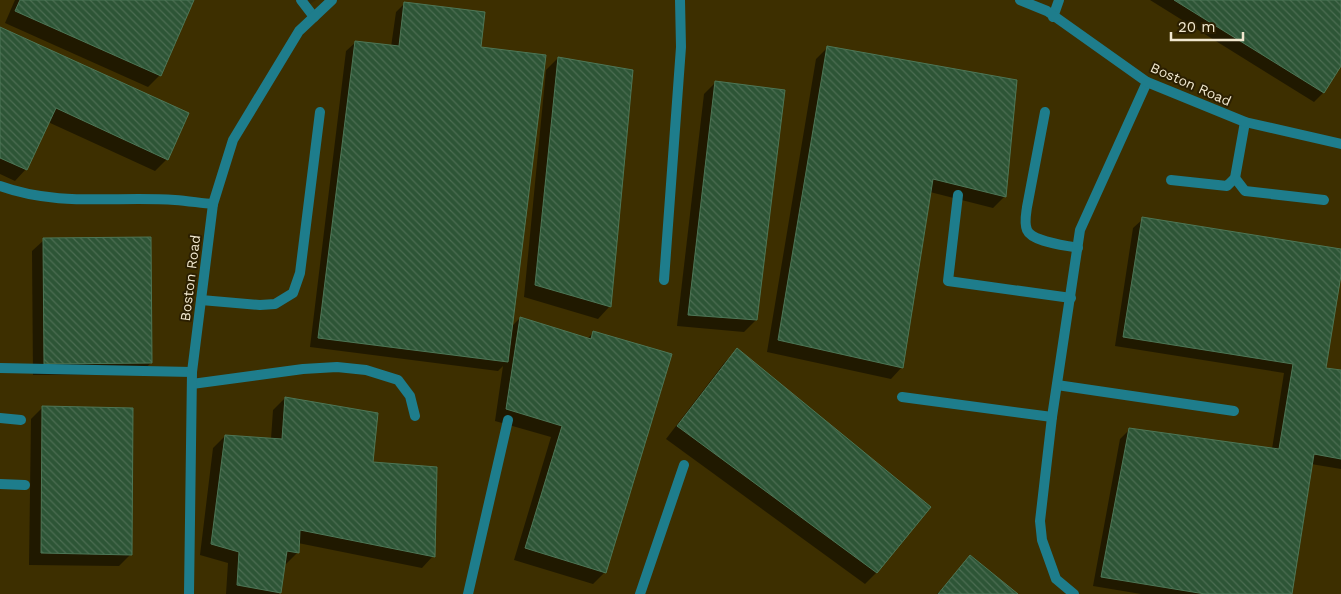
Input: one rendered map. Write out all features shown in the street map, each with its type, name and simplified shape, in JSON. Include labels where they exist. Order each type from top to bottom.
[{"type":"street","points":[[301,0],[314,16]]},
{"type":"street","name":"Boston Road","points":[[189,594],[192,372],[213,204],[233,140],[299,31],[332,0]]},
{"type":"street","points":[[664,280],[681,47],[680,0]]},
{"type":"street","name":"Boston Road","points":[[1020,0],[1046,11],[1147,82],[1244,122],[1341,144]]},
{"type":"street","points":[[1053,17],[1059,0]]},
{"type":"street","points":[[1074,594],[1056,579],[1042,540],[1040,521],[1052,417],[1080,230],[1147,82]]},
{"type":"street","points":[[201,300],[260,305],[275,304],[293,292],[300,273],[320,112]]},
{"type":"street","points":[[1045,112],[1025,223],[1027,231],[1033,238],[1078,248]]},
{"type":"street","points":[[1171,180],[1227,186],[1236,178],[1244,122]]},
{"type":"street","points":[[1236,178],[1245,191],[1324,200]]},
{"type":"street","points":[[0,186],[48,198],[175,200],[213,204]]},
{"type":"street","points":[[958,195],[948,281],[1071,298]]},
{"type":"street","points":[[192,384],[303,369],[337,367],[366,370],[398,380],[410,396],[416,416]]},
{"type":"street","points":[[0,368],[192,372]]},
{"type":"street","points":[[1057,385],[1234,411]]},
{"type":"street","points":[[902,397],[1052,417]]},
{"type":"street","points":[[0,418],[21,420]]},
{"type":"street","points":[[468,594],[508,420]]},
{"type":"street","points":[[640,594],[684,465]]},
{"type":"street","points":[[0,484],[24,485]]},
{"type":"shaded area","points":[[0,0],[307,0],[310,4],[316,0],[1341,0],[1341,594],[0,594]]},
{"type":"building","points":[[20,0],[194,0],[161,76],[15,11]]},
{"type":"building","points":[[1174,0],[1341,0],[1341,66],[1324,93]]},
{"type":"building","points":[[404,2],[485,12],[481,47],[546,55],[508,362],[318,338],[355,41],[399,46]]},
{"type":"building","points":[[0,27],[189,113],[168,160],[56,108],[27,170],[0,158]]},
{"type":"building","points":[[827,46],[1017,80],[1006,197],[933,179],[903,368],[778,340]]},
{"type":"building","points":[[558,57],[633,70],[611,307],[535,285]]},
{"type":"building","points":[[715,81],[785,90],[757,320],[688,315]]},
{"type":"building","points":[[1142,217],[1341,249],[1341,275],[1326,368],[1341,370],[1341,459],[1314,454],[1292,594],[1205,594],[1101,577],[1129,428],[1279,449],[1293,364],[1123,337]]},
{"type":"building","points":[[151,237],[152,363],[44,364],[43,238]]},
{"type":"building","points":[[520,317],[591,339],[593,331],[672,354],[606,573],[525,548],[562,426],[506,409]]},
{"type":"building","points":[[737,348],[931,507],[877,573],[677,426]]},
{"type":"building","points":[[285,397],[378,413],[373,462],[437,467],[435,557],[300,530],[299,553],[287,551],[281,593],[237,585],[239,552],[211,544],[225,435],[282,439]]},
{"type":"building","points":[[42,406],[133,408],[132,555],[41,553]]},
{"type":"building","points":[[970,555],[1018,594],[938,594]]}]
